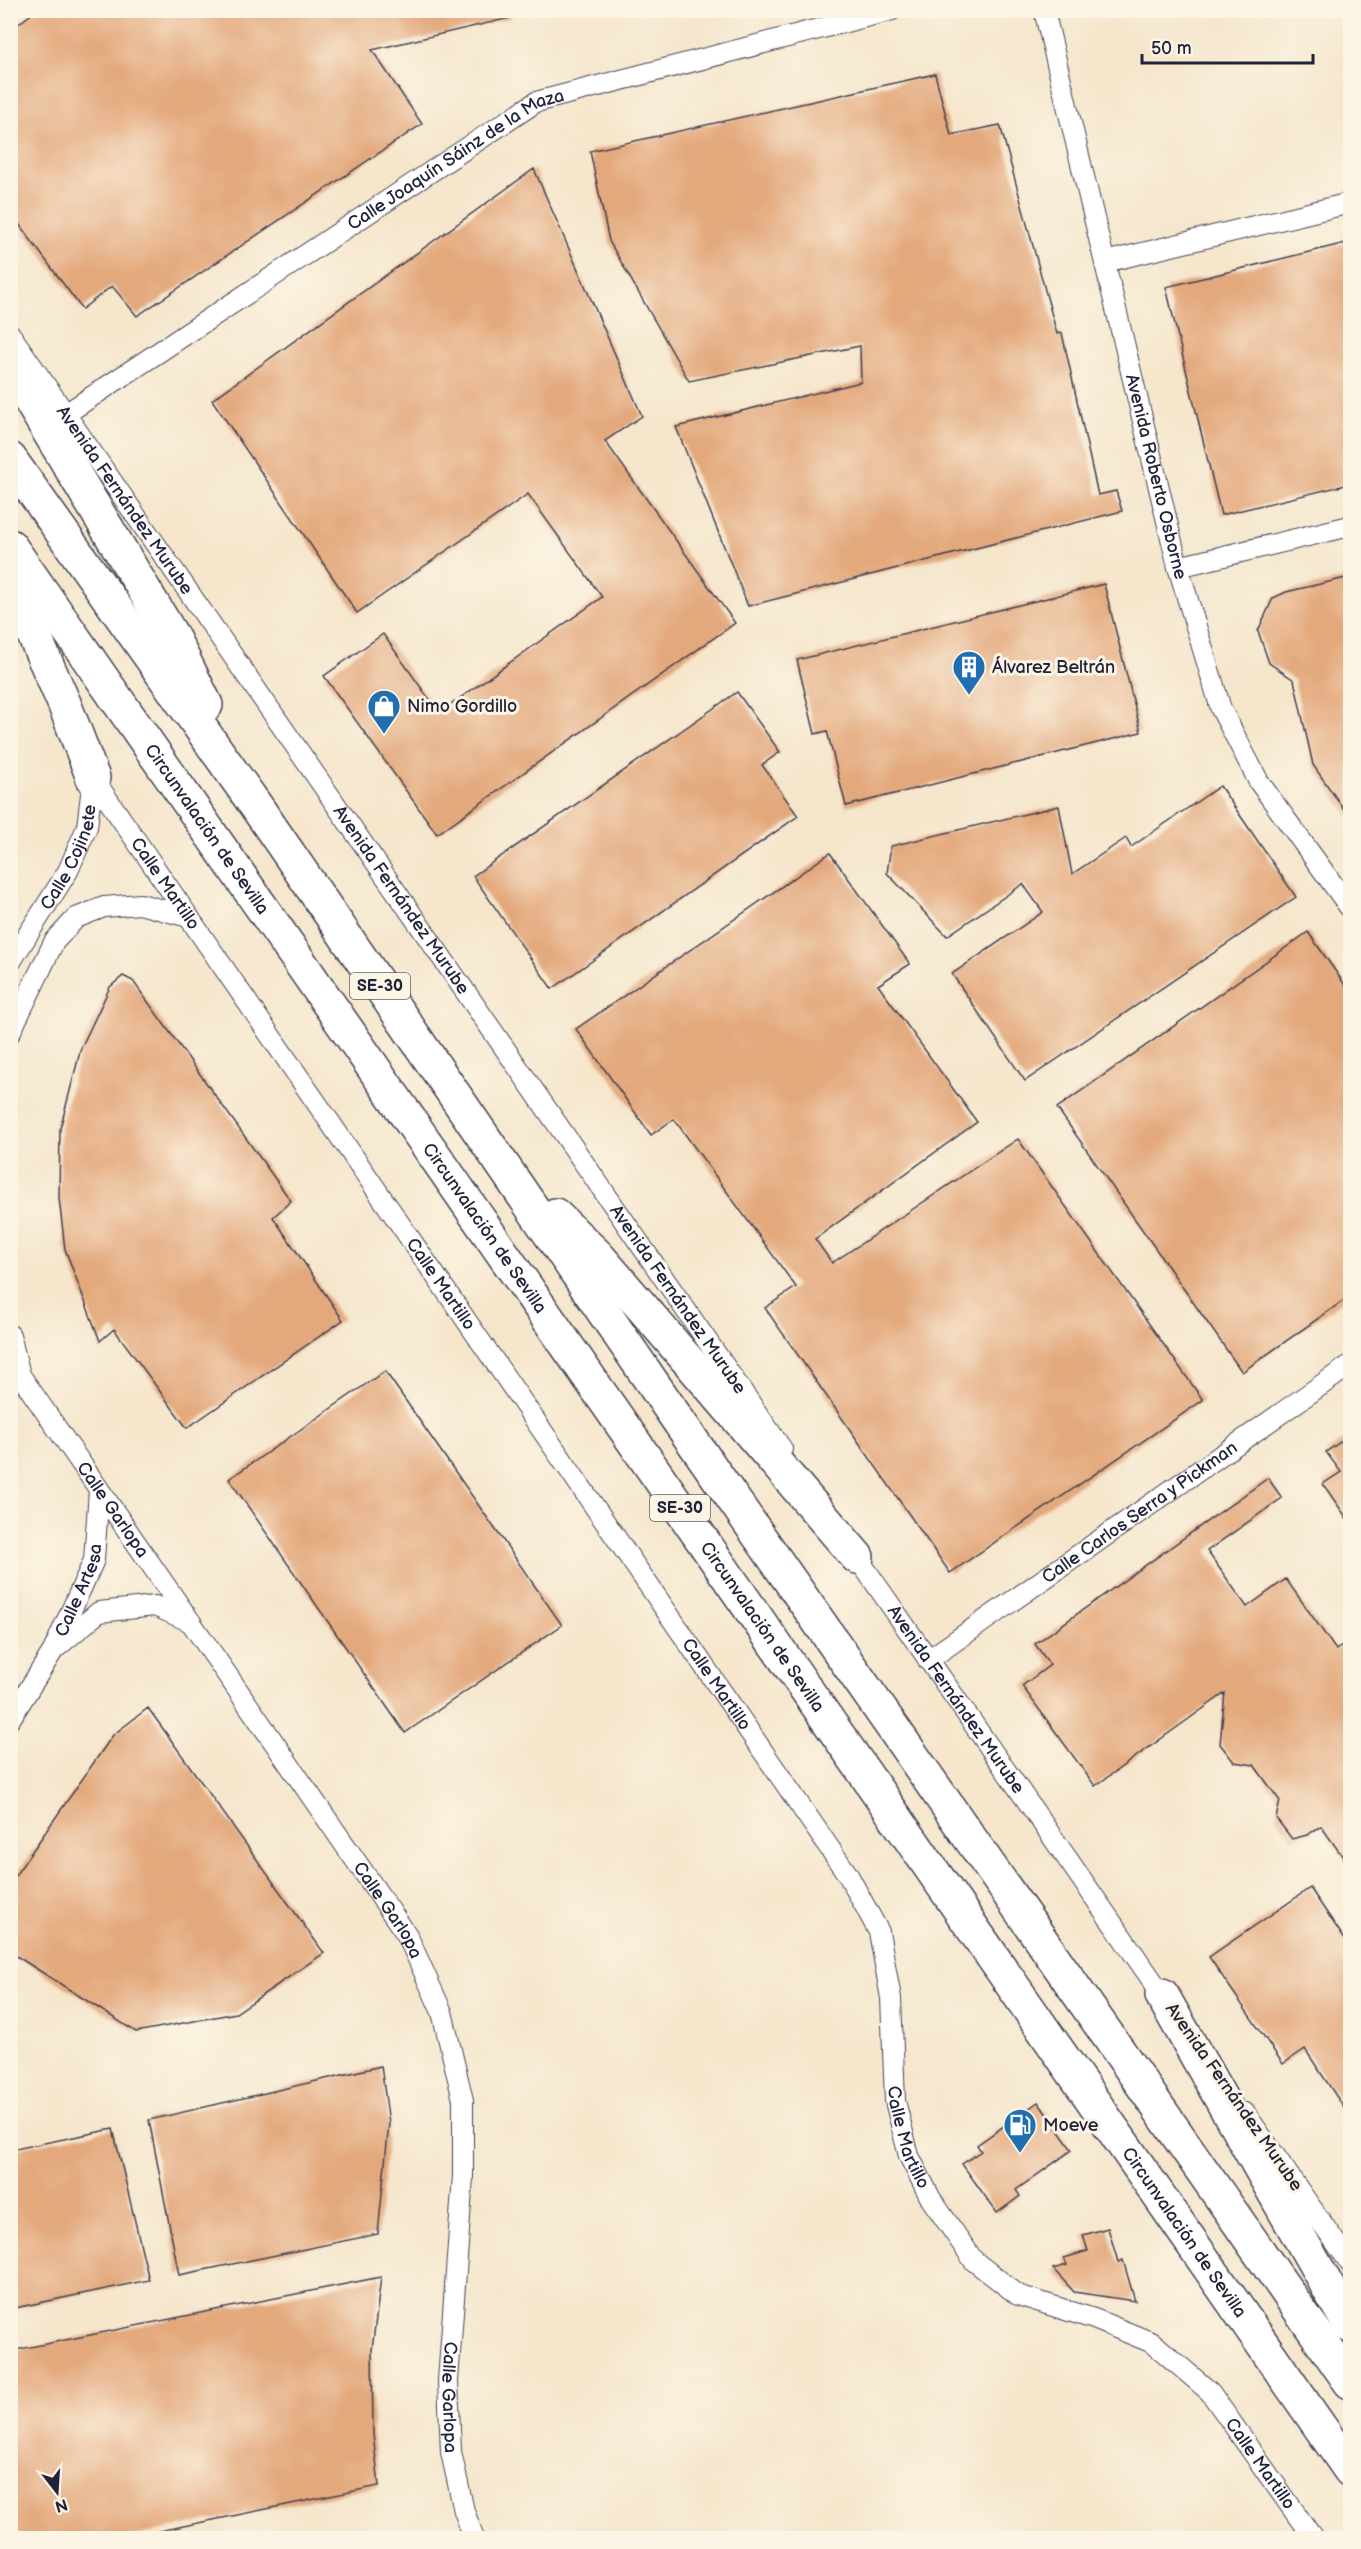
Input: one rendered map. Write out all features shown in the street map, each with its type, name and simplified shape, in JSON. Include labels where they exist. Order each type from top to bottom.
[{"type":"highway","points":[[10,367],[172,636],[256,806]]},
{"type":"highway","name":"SE-30","points":[[10,459],[256,806],[703,1456],[1350,2382]]},
{"type":"highway","name":"Circunvalación de Sevilla","points":[[10,546],[1350,2470]]},
{"type":"highway","points":[[10,581],[64,703],[93,778]]},
{"type":"highway","points":[[504,1165],[598,1256],[857,1557]]},
{"type":"highway","points":[[1162,1995],[1350,2326]]},
{"type":"street","name":"Calle Joaquín Sáinz de la Maza","points":[[67,413],[536,102],[892,10]]},
{"type":"street","name":"Avenida Roberto Osborne","points":[[1044,10],[1178,567],[1221,709],[1259,782],[1350,908]]},
{"type":"street","points":[[1105,262],[1350,203]]},
{"type":"street","name":"Avenida Fernández Murube","points":[[10,334],[67,413],[928,1660],[1350,2264]]},
{"type":"street","points":[[1178,567],[1350,526]]},
{"type":"street","name":"Calle Martillo","points":[[93,778],[848,1875],[879,1932],[891,1998],[895,2101],[909,2156],[932,2199],[974,2261],[1018,2295],[1094,2319],[1153,2343],[1210,2392],[1313,2538]]},
{"type":"street","name":"Calle Cojinete","points":[[10,963],[68,871],[87,827],[93,778]]},
{"type":"street","name":"Calle Cojinete","points":[[10,1033],[54,942],[76,918],[104,908],[140,904],[189,917]]},
{"type":"street","name":"Calle Garlopa","points":[[10,1335],[15,1371],[407,1935],[442,2012],[463,2100],[463,2176],[448,2381],[451,2452],[464,2511],[474,2538]]},
{"type":"street","name":"Calle Carlos Serra y Pickman","points":[[928,1660],[1350,1365]]},
{"type":"street","name":"Calle Artesa","points":[[10,1719],[53,1651],[94,1560],[99,1490]]},
{"type":"street","name":"Calle Artesa","points":[[53,1651],[99,1612],[155,1606],[191,1623]]},
{"type":"building","points":[[37,10],[509,10],[510,18],[372,50],[422,124],[137,316],[112,286],[82,309],[10,212],[10,30]]},
{"type":"building","points":[[935,74],[951,135],[1000,125],[1057,334],[1062,333],[1098,495],[1116,491],[1122,511],[748,606],[676,427],[861,382],[860,346],[689,381],[609,241],[590,151]]},
{"type":"building","points":[[534,169],[642,416],[605,441],[735,623],[437,834],[324,676],[383,634],[439,713],[602,597],[528,494],[357,613],[212,400]]},
{"type":"building","points":[[1350,242],[1350,484],[1221,515],[1166,287]]},
{"type":"building","points":[[1350,577],[1350,818],[1313,765],[1294,680],[1269,663],[1258,631],[1273,598],[1286,592]]},
{"type":"building","name":"Álvarez Beltrán","points":[[1104,584],[1141,732],[846,806],[827,731],[815,734],[797,660]]},
{"type":"building","points":[[737,692],[780,752],[762,765],[798,816],[552,989],[473,876]]},
{"type":"building","points":[[1220,786],[1296,897],[1025,1081],[952,974],[1043,912],[1023,884],[947,936],[887,873],[891,846],[1059,806],[1072,874],[1126,838],[1131,847]]},
{"type":"building","points":[[830,853],[910,964],[878,985],[977,1122],[815,1239],[832,1263],[1018,1139],[1203,1400],[950,1573],[765,1308],[796,1287],[674,1119],[651,1135],[576,1029]]},
{"type":"building","points":[[1308,932],[1350,992],[1350,1296],[1242,1372],[1057,1108]]},
{"type":"building","points":[[123,976],[133,981],[291,1201],[273,1217],[343,1320],[187,1428],[114,1329],[100,1341],[65,1249],[59,1198],[60,1129],[81,1048],[110,987]]},
{"type":"building","points":[[385,1371],[562,1625],[405,1733],[229,1479]]},
{"type":"building","points":[[1350,1435],[1350,1523],[1323,1484],[1341,1472],[1326,1452]]},
{"type":"building","points":[[1268,1478],[1282,1498],[1207,1551],[1247,1607],[1286,1579],[1336,1650],[1350,1640],[1350,1867],[1321,1826],[1307,1835],[1292,1839],[1276,1818],[1280,1801],[1254,1765],[1234,1762],[1220,1744],[1225,1693],[1095,1786],[1022,1686],[1050,1665],[1035,1644]]},
{"type":"building","points":[[148,1708],[324,1953],[236,2013],[136,2032],[10,1952],[10,1883],[113,1735]]},
{"type":"building","points":[[1310,1888],[1350,1947],[1350,2117],[1305,2049],[1283,2064],[1209,1957]]},
{"type":"building","points":[[381,2066],[389,2123],[378,2234],[179,2275],[149,2120]]},
{"type":"building","points":[[1038,2102],[1072,2150],[1016,2190],[1020,2196],[997,2213],[962,2164],[981,2151],[977,2145]]},
{"type":"building","points":[[113,2129],[149,2280],[10,2309],[10,2150]]},
{"type":"building","points":[[1108,2228],[1118,2262],[1123,2260],[1135,2301],[1074,2292],[1053,2269],[1067,2265],[1064,2258],[1088,2251],[1083,2235]]},
{"type":"building","points":[[381,2277],[372,2350],[373,2434],[379,2486],[125,2538],[10,2538],[10,2351]]},
{"type":"place","name":"Álvarez Beltrán","points":[[969,696]]},
{"type":"place","name":"Nimo Gordillo","points":[[384,735]]},
{"type":"place","name":"Moeve","points":[[1020,2154]]}]
